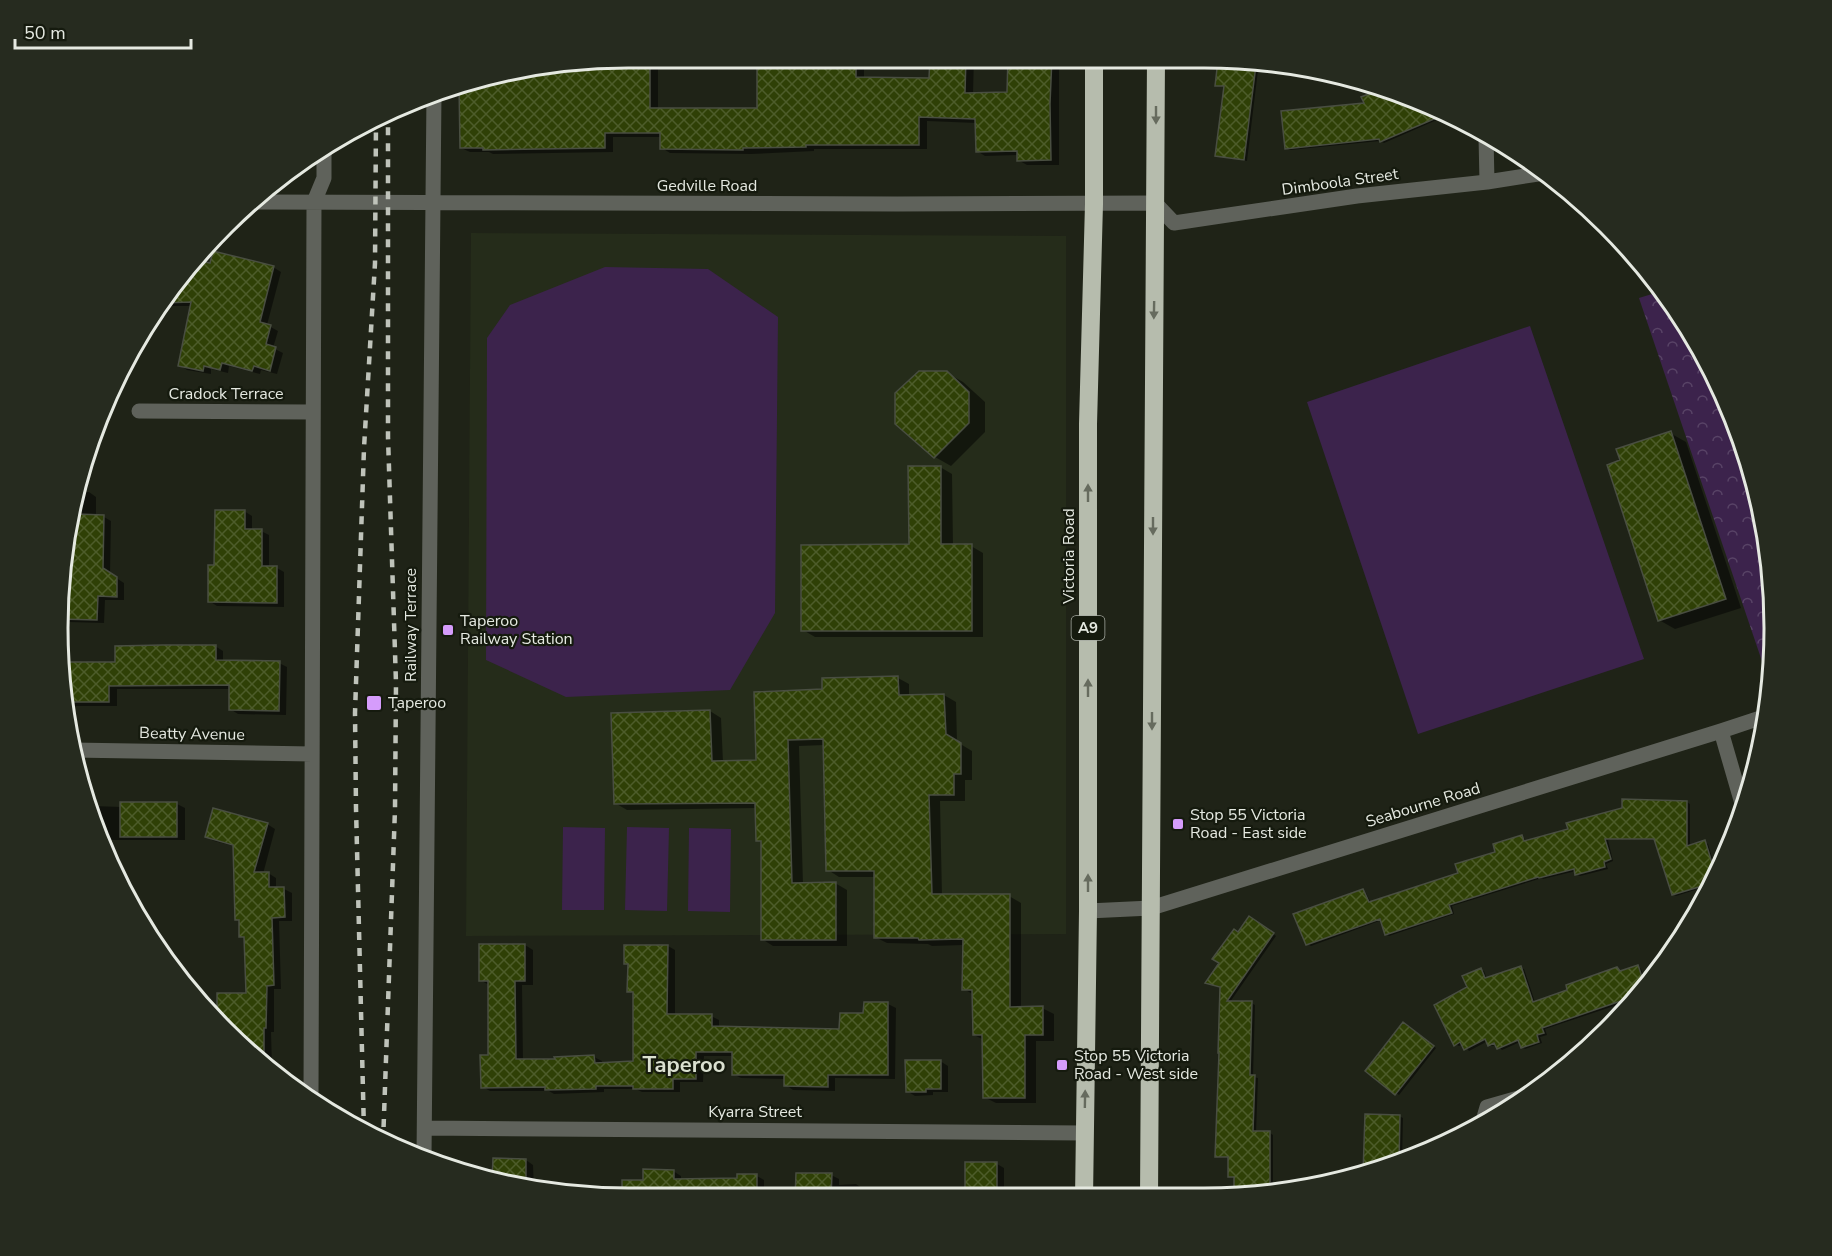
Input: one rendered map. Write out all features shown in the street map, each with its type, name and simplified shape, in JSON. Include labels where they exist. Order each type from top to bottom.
[{"type":"highway","name":"Victoria Road","points":[[1084,1188],[1088,911],[1088,424],[1094,204],[1094,68]]},
{"type":"highway","points":[[1149,1188],[1156,68]]},
{"type":"street","name":"Railway Terrace","points":[[424,1150],[434,102]]},
{"type":"street","points":[[1486,144],[1487,182]]},
{"type":"street","points":[[311,1090],[314,202],[324,178],[324,158]]},
{"type":"street","name":"Dimboola Street","points":[[1155,203],[1174,223],[1357,196],[1533,175]]},
{"type":"street","name":"Gedville Road","points":[[264,202],[1155,203]]},
{"type":"street","name":"Cradock Terrace","points":[[140,411],[313,412]]},
{"type":"street","name":"Seabourne Road","points":[[1088,911],[1150,908],[1757,719]]},
{"type":"street","points":[[1721,731],[1739,794]]},
{"type":"street","name":"Beatty Avenue","points":[[81,750],[312,754]]},
{"type":"street","points":[[1486,1112],[1487,1107],[1500,1103]]},
{"type":"street","name":"Kyarra Street","points":[[425,1128],[1084,1133]]},
{"type":"shaded area","points":[[471,233],[1066,236],[1066,934],[466,936]]},
{"type":"green space","points":[[605,267],[708,269],[778,317],[775,613],[730,690],[566,697],[486,660],[487,338],[510,305]]},
{"type":"green space","points":[[1654,294],[1670,317],[1707,380],[1735,448],[1754,519],[1760,555],[1763,591],[1763,664],[1639,298]]},
{"type":"green space","points":[[1530,326],[1644,659],[1418,734],[1307,402]]},
{"type":"green space","points":[[563,827],[605,828],[604,910],[562,910]]},
{"type":"green space","points":[[627,827],[669,828],[667,911],[625,910]]},
{"type":"green space","points":[[689,828],[731,829],[730,912],[688,911]]},
{"type":"building","points":[[650,68],[650,108],[757,108],[757,68],[856,68],[856,77],[929,78],[929,68],[966,68],[965,93],[1007,92],[1008,68],[1052,68],[1051,160],[1017,161],[1017,151],[976,152],[975,119],[919,117],[919,145],[806,145],[806,147],[743,148],[743,150],[660,149],[660,133],[605,133],[605,148],[483,150],[483,148],[460,148],[459,94],[519,78],[555,72]]},
{"type":"building","points":[[1217,68],[1255,70],[1244,160],[1215,156],[1224,86],[1215,86]]},
{"type":"building","points":[[1371,93],[1436,118],[1380,142],[1379,139],[1285,149],[1281,111],[1364,103],[1361,97]]},
{"type":"building","points":[[214,251],[274,266],[260,322],[271,325],[266,344],[276,347],[270,371],[254,366],[252,371],[222,363],[220,370],[204,366],[203,371],[178,366],[191,302],[172,303],[204,262],[210,263]]},
{"type":"building","points":[[919,371],[947,371],[969,392],[969,423],[934,458],[895,424],[895,393]]},
{"type":"building","points":[[1671,431],[1726,599],[1658,621],[1607,465],[1620,460],[1616,449]]},
{"type":"building","points":[[908,466],[941,466],[941,544],[972,544],[972,631],[801,631],[801,545],[909,544]]},
{"type":"building","points":[[215,510],[245,510],[245,529],[262,529],[262,566],[277,566],[277,603],[208,602],[208,565],[214,565]]},
{"type":"building","points":[[79,514],[104,515],[103,568],[117,577],[117,597],[98,596],[97,620],[68,619],[72,555]]},
{"type":"building","points":[[216,645],[216,660],[280,661],[279,711],[229,710],[229,685],[109,686],[109,702],[72,702],[69,662],[115,662],[115,646]]},
{"type":"building","points":[[898,676],[899,695],[944,694],[946,734],[961,743],[961,774],[954,774],[954,795],[929,795],[932,894],[1010,894],[1010,1007],[1043,1006],[1043,1035],[1025,1035],[1025,1098],[983,1098],[982,1035],[973,1035],[972,990],[962,990],[963,939],[874,938],[874,871],[826,871],[823,739],[788,740],[792,883],[836,882],[836,940],[761,940],[761,841],[756,841],[755,803],[614,804],[611,713],[710,710],[712,761],[756,760],[754,692],[822,689],[822,678]]},
{"type":"building","points":[[1622,799],[1687,801],[1687,846],[1705,840],[1712,864],[1701,886],[1672,895],[1654,839],[1605,839],[1611,859],[1604,862],[1605,867],[1575,875],[1574,869],[1538,877],[1449,905],[1452,913],[1385,935],[1380,919],[1306,945],[1293,914],[1363,889],[1369,902],[1458,873],[1455,864],[1495,852],[1493,844],[1522,835],[1524,841],[1568,829],[1566,823],[1622,808]]},
{"type":"building","points":[[120,802],[177,802],[177,837],[120,837]]},
{"type":"building","points":[[213,808],[268,823],[254,872],[269,872],[269,887],[284,887],[285,917],[272,918],[274,985],[267,986],[264,1054],[217,1008],[217,993],[246,993],[244,937],[239,937],[239,920],[235,920],[233,845],[205,837]]},
{"type":"building","points":[[1249,916],[1274,933],[1227,1001],[1252,1001],[1250,1075],[1255,1075],[1253,1131],[1270,1131],[1270,1185],[1234,1187],[1234,1177],[1228,1177],[1228,1157],[1215,1157],[1220,987],[1205,983],[1219,963],[1212,959],[1234,929],[1238,932]]},
{"type":"building","points":[[479,944],[525,944],[525,981],[515,981],[516,1059],[555,1059],[554,1057],[594,1055],[595,1063],[633,1061],[633,992],[627,992],[628,964],[624,964],[624,945],[668,945],[667,1014],[712,1014],[712,1026],[839,1029],[840,1013],[863,1013],[864,1002],[888,1002],[888,1075],[828,1075],[828,1087],[784,1086],[784,1075],[732,1075],[732,1052],[696,1052],[696,1079],[673,1079],[673,1089],[633,1089],[633,1086],[545,1090],[545,1087],[481,1088],[480,1055],[488,1055],[488,981],[479,981]]},
{"type":"building","points":[[1638,965],[1642,977],[1623,1000],[1542,1028],[1544,1033],[1537,1035],[1539,1042],[1521,1048],[1518,1040],[1497,1049],[1494,1043],[1488,1046],[1485,1039],[1464,1050],[1460,1042],[1454,1046],[1434,1005],[1467,987],[1462,976],[1481,968],[1485,978],[1521,966],[1533,1002],[1567,990],[1566,985],[1617,967],[1620,971]]},
{"type":"building","points":[[1403,1022],[1434,1046],[1395,1095],[1365,1071]]},
{"type":"building","points":[[905,1060],[941,1060],[941,1089],[906,1092]]},
{"type":"building","points":[[1365,1114],[1400,1115],[1399,1153],[1363,1165]]},
{"type":"building","points":[[493,1158],[526,1159],[526,1179],[492,1171]]},
{"type":"building","points":[[965,1162],[997,1162],[997,1188],[965,1188]]},
{"type":"building","points":[[643,1169],[674,1170],[674,1179],[737,1178],[737,1174],[757,1174],[757,1188],[622,1188],[622,1180],[643,1180]]},
{"type":"building","points":[[796,1173],[832,1173],[831,1188],[795,1188]]},
{"type":"railway","points":[[383,1132],[395,809],[396,683],[388,437],[388,121]]},
{"type":"railway","points":[[364,1122],[355,713],[364,448],[375,263],[376,127]]},
{"type":"place","name":"Taperoo Railway Station","points":[[448,630]]},
{"type":"place","name":"Taperoo","points":[[374,703]]},
{"type":"place","name":"Stop 55 Victoria Road - East side","points":[[1178,824]]},
{"type":"place","name":"Stop 55 Victoria Road - West side","points":[[1062,1065]]},
{"type":"district","name":"Taperoo","points":[[684,1065]]}]
